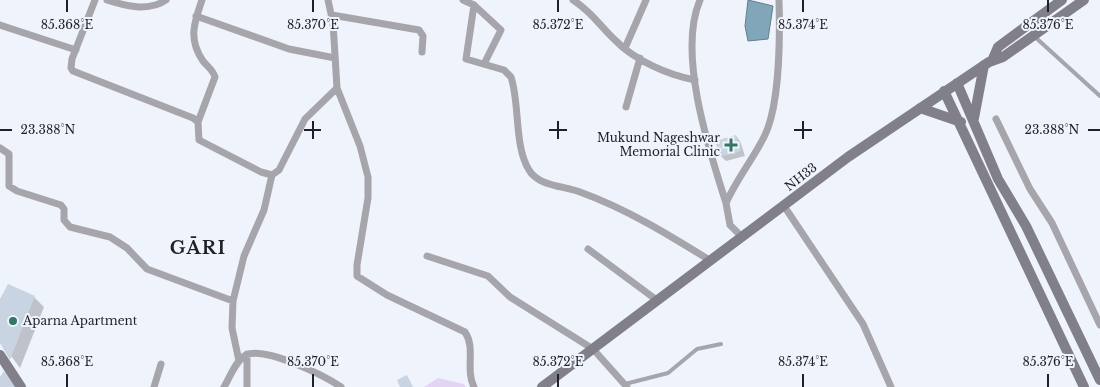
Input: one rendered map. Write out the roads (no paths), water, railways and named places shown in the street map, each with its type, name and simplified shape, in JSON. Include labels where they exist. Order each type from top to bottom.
[{"type":"main road","points":[[974,119],[988,63],[998,47],[1062,0]]},
{"type":"main road","name":"NH33","points":[[542,387],[848,157],[944,91],[988,63],[1003,57],[1084,0]]},
{"type":"main road","points":[[957,83],[998,179],[1026,226],[1100,380]]},
{"type":"main road","points":[[944,91],[1084,387]]},
{"type":"main road","points":[[920,108],[960,122]]},
{"type":"main road","points":[[0,354],[21,387]]},
{"type":"street","points":[[95,0],[71,64],[73,71],[198,122]]},
{"type":"street","points":[[106,0],[141,7],[159,4],[166,0]]},
{"type":"street","points":[[202,0],[192,32],[195,45],[215,77],[198,122],[199,140],[248,167],[272,175]]},
{"type":"street","points":[[328,0],[332,14],[337,88],[360,146],[368,177],[368,198],[357,265],[357,276],[387,294],[465,332],[470,342],[468,365],[474,387]]},
{"type":"street","points":[[462,0],[474,5],[501,30],[484,64]]},
{"type":"street","points":[[572,0],[590,12],[615,40],[640,58],[676,75],[695,80]]},
{"type":"street","points":[[625,48],[646,0]]},
{"type":"street","points":[[700,0],[693,20],[692,34],[695,80],[700,110],[730,224],[742,237]]},
{"type":"street","points":[[726,203],[765,136],[770,121],[779,42],[779,0]]},
{"type":"street","points":[[474,5],[466,59],[504,70],[510,77],[524,160],[531,173],[536,178],[578,191],[627,211],[711,261]]},
{"type":"street","points":[[332,14],[419,30],[423,36],[422,52]]},
{"type":"street","points":[[196,16],[289,49],[335,58]]},
{"type":"street","points":[[0,25],[76,50]]},
{"type":"street","points":[[626,107],[640,58]]},
{"type":"street","points":[[239,361],[232,328],[233,301],[244,256],[262,215],[272,175],[281,168],[293,139],[311,111],[337,88]]},
{"type":"street","points":[[996,119],[1030,189],[1052,223],[1100,325]]},
{"type":"street","points":[[0,148],[9,154],[8,186],[17,191],[61,205],[64,209],[64,220],[70,227],[110,237],[127,248],[147,269],[233,301]]},
{"type":"street","points":[[784,206],[866,330],[891,387]]},
{"type":"street","points":[[588,249],[658,301]]},
{"type":"street","points":[[427,256],[488,276],[510,297],[593,349],[624,386]]},
{"type":"street","points":[[247,354],[247,387]]},
{"type":"street","points":[[224,387],[239,361],[247,354],[270,356],[293,363],[342,387]]},
{"type":"street","points":[[154,387],[161,364]]},
{"type":"lane","points":[[1033,35],[1100,96]]},
{"type":"lane","points":[[624,386],[668,374],[697,349],[721,344]]},
{"type":"water","points":[[748,0],[773,6],[768,39],[748,41],[745,26]]},
{"type":"place","name":"Mukund Nageshwar Memorial Clinic","points":[[731,145]]},
{"type":"place","name":"Aparna Apartment","points":[[13,321]]},
{"type":"district","name":"GĀRI","points":[[198,248]]}]
